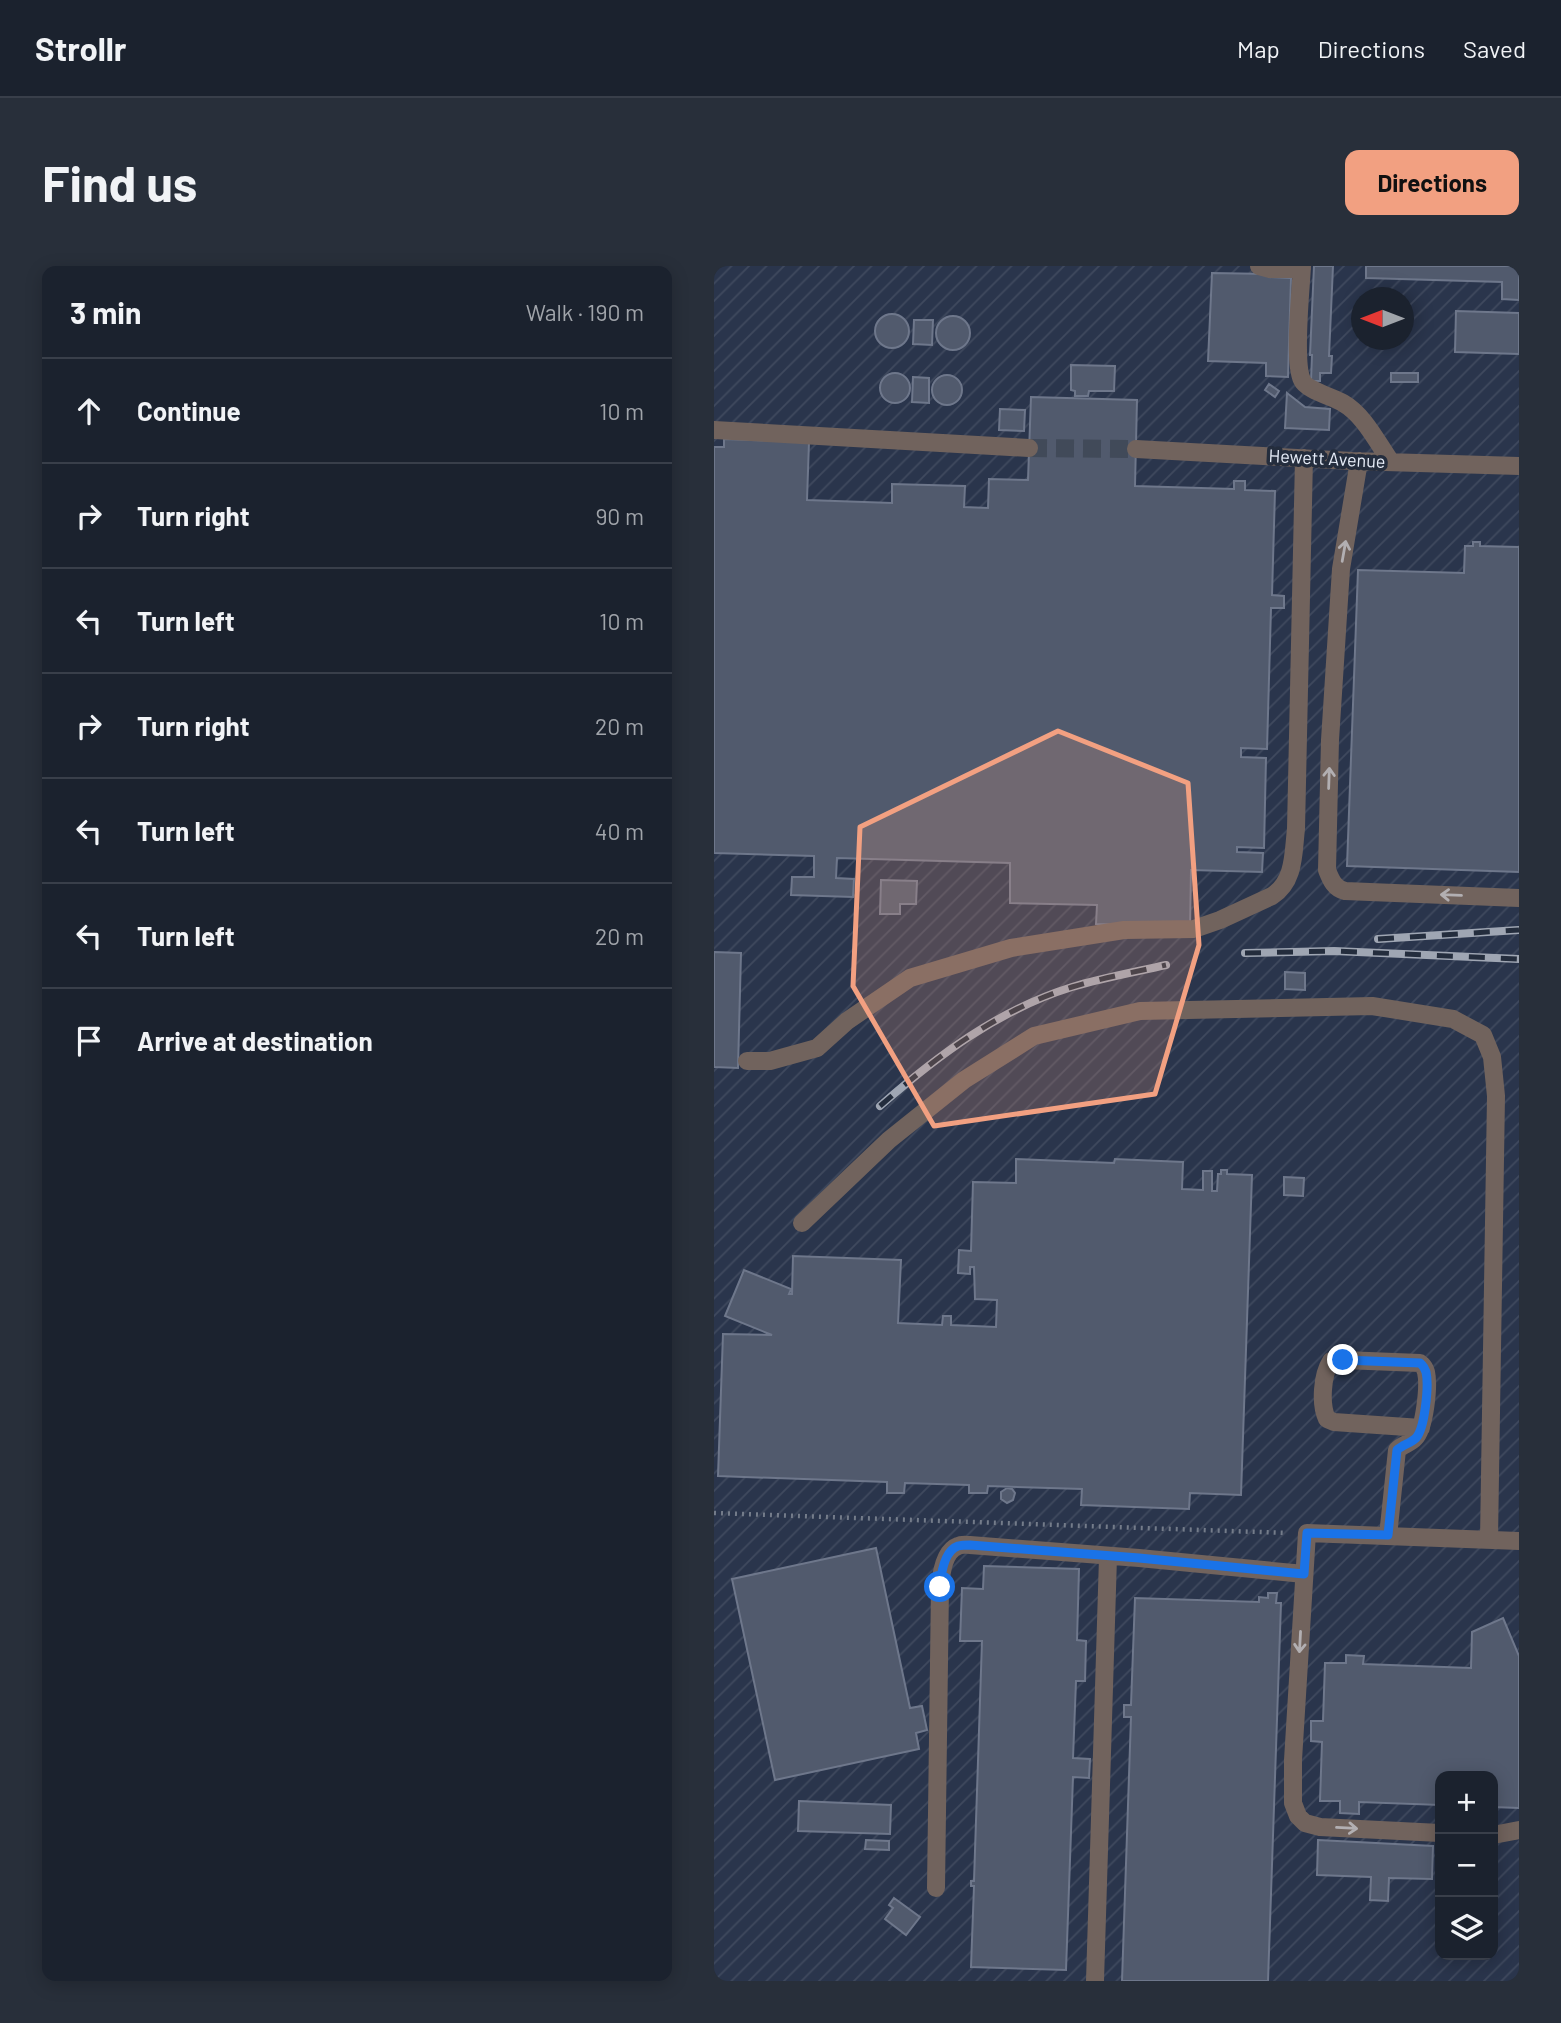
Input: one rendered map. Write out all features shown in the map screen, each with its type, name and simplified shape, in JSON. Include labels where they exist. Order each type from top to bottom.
[{"type":"lane","points":[[1259,266],[1270,269],[1302,267],[1298,362],[1302,380],[1307,386],[1344,403],[1360,417],[1391,462]]},
{"type":"lane","points":[[714,430],[1029,449]]},
{"type":"lane","name":"Hewett Avenue","points":[[1136,449],[1519,466]]},
{"type":"lane","points":[[747,1061],[770,1061],[817,1048],[847,1021],[910,978],[1011,948],[1124,930],[1194,929],[1220,920],[1280,891],[1292,866],[1296,829],[1304,458]]},
{"type":"lane","points":[[1360,461],[1341,569],[1330,740],[1327,870],[1333,884],[1339,890],[1345,891],[1519,898]]},
{"type":"lane","points":[[802,1223],[889,1140],[921,1114],[964,1080],[1034,1037],[1140,1011],[1372,1006],[1453,1019],[1483,1035],[1492,1057],[1496,1096],[1489,1539]]},
{"type":"lane","points":[[1384,1535],[1397,1450],[1415,1438],[1421,1428],[1426,1375],[1424,1367],[1420,1363],[1343,1360],[1331,1362],[1326,1368],[1324,1411],[1327,1419],[1334,1422],[1421,1428]]},
{"type":"lane","points":[[1435,1833],[1320,1827],[1306,1823],[1298,1816],[1293,1803],[1293,1760],[1307,1533],[1519,1541]]},
{"type":"lane","points":[[936,1888],[940,1587],[941,1574],[950,1552],[958,1546],[970,1545],[1304,1574]]},
{"type":"lane","points":[[1095,1981],[1108,1557]]},
{"type":"lane","points":[[1498,1834],[1519,1830]]},
{"type":"path","points":[[714,1513],[1307,1533]]},
{"type":"highlighted area","points":[[1058,731],[1188,783],[1199,945],[1155,1094],[934,1126],[853,986],[860,827]]},
{"type":"shaded area","points":[[714,266],[1519,266],[1519,1981],[714,1981]]},
{"type":"building","points":[[1314,266],[1333,266],[1329,356],[1332,356],[1331,373],[1320,373],[1320,381],[1311,381]]},
{"type":"building","points":[[1366,266],[1519,266],[1519,300],[1502,299],[1502,282],[1366,278]]},
{"type":"building","points":[[1212,273],[1269,274],[1269,277],[1291,278],[1288,377],[1266,376],[1266,363],[1208,361]]},
{"type":"building","points":[[1456,311],[1519,313],[1519,354],[1455,352]]},
{"type":"building","points":[[892,314],[904,319],[909,331],[904,343],[892,348],[880,343],[875,331],[880,319]]},
{"type":"building","points":[[953,316],[965,321],[970,333],[965,345],[953,350],[941,345],[936,333],[941,321]]},
{"type":"building","points":[[914,320],[933,320],[932,345],[913,344]]},
{"type":"building","points":[[1071,365],[1115,366],[1114,391],[1089,391],[1088,396],[1075,396],[1075,391],[1071,390]]},
{"type":"building","points":[[895,373],[905,378],[910,388],[905,398],[895,403],[885,398],[880,388],[885,378]]},
{"type":"building","points":[[1391,373],[1418,373],[1418,382],[1391,382]]},
{"type":"building","points":[[947,375],[957,380],[962,390],[957,400],[947,405],[937,400],[932,390],[937,380]]},
{"type":"building","points":[[913,377],[929,378],[929,403],[912,402]]},
{"type":"building","points":[[1269,384],[1279,391],[1275,397],[1265,390]]},
{"type":"building","points":[[1287,393],[1305,407],[1330,409],[1329,430],[1285,428]]},
{"type":"building","points":[[1031,397],[1137,400],[1135,486],[1234,489],[1234,481],[1245,481],[1245,490],[1275,491],[1272,595],[1284,596],[1284,608],[1271,608],[1267,749],[1241,748],[1241,757],[1266,758],[1264,848],[1237,847],[1237,852],[1263,853],[1262,872],[1191,870],[1190,927],[1096,924],[1097,905],[1010,903],[1010,863],[837,858],[836,878],[854,879],[853,897],[791,895],[792,877],[814,877],[814,856],[714,853],[714,447],[724,447],[724,439],[809,442],[807,500],[892,503],[892,484],[965,486],[964,507],[988,508],[989,479],[1028,480]]},
{"type":"building","points":[[1000,409],[1025,410],[1024,431],[999,430]]},
{"type":"building","points":[[1473,542],[1480,542],[1480,546],[1519,547],[1519,872],[1347,866],[1358,570],[1464,573],[1465,546],[1473,546]]},
{"type":"building","points":[[881,880],[917,881],[916,904],[900,904],[900,914],[880,914]]},
{"type":"building","points":[[714,952],[741,953],[738,1068],[714,1067]]},
{"type":"building","points":[[1285,972],[1305,973],[1305,990],[1285,989]]},
{"type":"building","points":[[1016,1159],[1114,1163],[1115,1159],[1183,1162],[1182,1189],[1203,1190],[1203,1171],[1212,1171],[1212,1191],[1217,1191],[1218,1174],[1221,1174],[1221,1170],[1227,1170],[1227,1174],[1252,1175],[1241,1495],[1190,1493],[1189,1509],[1081,1505],[1082,1489],[988,1486],[987,1493],[969,1493],[969,1485],[905,1483],[904,1493],[887,1493],[887,1482],[718,1476],[723,1334],[772,1335],[725,1316],[744,1270],[791,1289],[789,1294],[792,1294],[793,1256],[901,1260],[898,1323],[942,1325],[943,1316],[951,1316],[951,1325],[996,1327],[997,1300],[975,1299],[974,1267],[970,1267],[970,1274],[958,1273],[959,1250],[971,1251],[973,1182],[1016,1183]]},
{"type":"building","points":[[1284,1177],[1304,1178],[1303,1196],[1284,1195]]},
{"type":"building","points":[[1007,1488],[1015,1493],[1013,1500],[1007,1503],[1001,1499],[1001,1492]]},
{"type":"building","points":[[876,1548],[910,1708],[922,1706],[927,1730],[916,1733],[919,1749],[775,1780],[732,1579]]},
{"type":"building","points":[[984,1566],[1079,1569],[1077,1640],[1086,1641],[1085,1681],[1076,1681],[1073,1758],[1090,1759],[1089,1778],[1073,1777],[1066,1970],[971,1967],[974,1886],[971,1886],[971,1881],[974,1881],[982,1641],[960,1641],[962,1588],[983,1589]]},
{"type":"building","points":[[1268,1593],[1277,1593],[1276,1603],[1281,1603],[1268,1981],[1122,1981],[1131,1717],[1124,1717],[1124,1705],[1131,1705],[1135,1598],[1259,1602],[1259,1597],[1268,1598]]},
{"type":"building","points":[[1503,1618],[1519,1656],[1519,1808],[1498,1807],[1498,1771],[1435,1771],[1435,1805],[1359,1802],[1359,1814],[1340,1813],[1340,1801],[1320,1801],[1322,1742],[1311,1741],[1311,1721],[1323,1721],[1325,1663],[1346,1663],[1346,1655],[1364,1656],[1363,1664],[1471,1668],[1472,1632]]},
{"type":"building","points":[[799,1801],[891,1805],[890,1834],[798,1831]]},
{"type":"building","points":[[866,1840],[889,1841],[889,1850],[865,1849]]},
{"type":"building","points":[[1318,1840],[1433,1846],[1432,1879],[1389,1878],[1388,1901],[1370,1900],[1371,1877],[1317,1875]]},
{"type":"building","points":[[894,1898],[920,1917],[906,1935],[885,1919],[893,1908],[889,1905]]},
{"type":"tunnel","points":[[1029,448],[1136,449]]},
{"type":"railway","points":[[1378,939],[1519,930]]},
{"type":"railway","points":[[1245,953],[1334,951],[1519,959]]},
{"type":"railway","points":[[880,1106],[946,1052],[1019,1008],[1072,987],[1166,965]]},
{"type":"route","points":[[940,1587],[941,1574],[950,1552],[958,1546],[1139,1558],[1304,1574],[1307,1533],[1388,1535],[1397,1450],[1415,1438],[1421,1428],[1426,1375],[1424,1367],[1420,1363],[1343,1360]]}]
